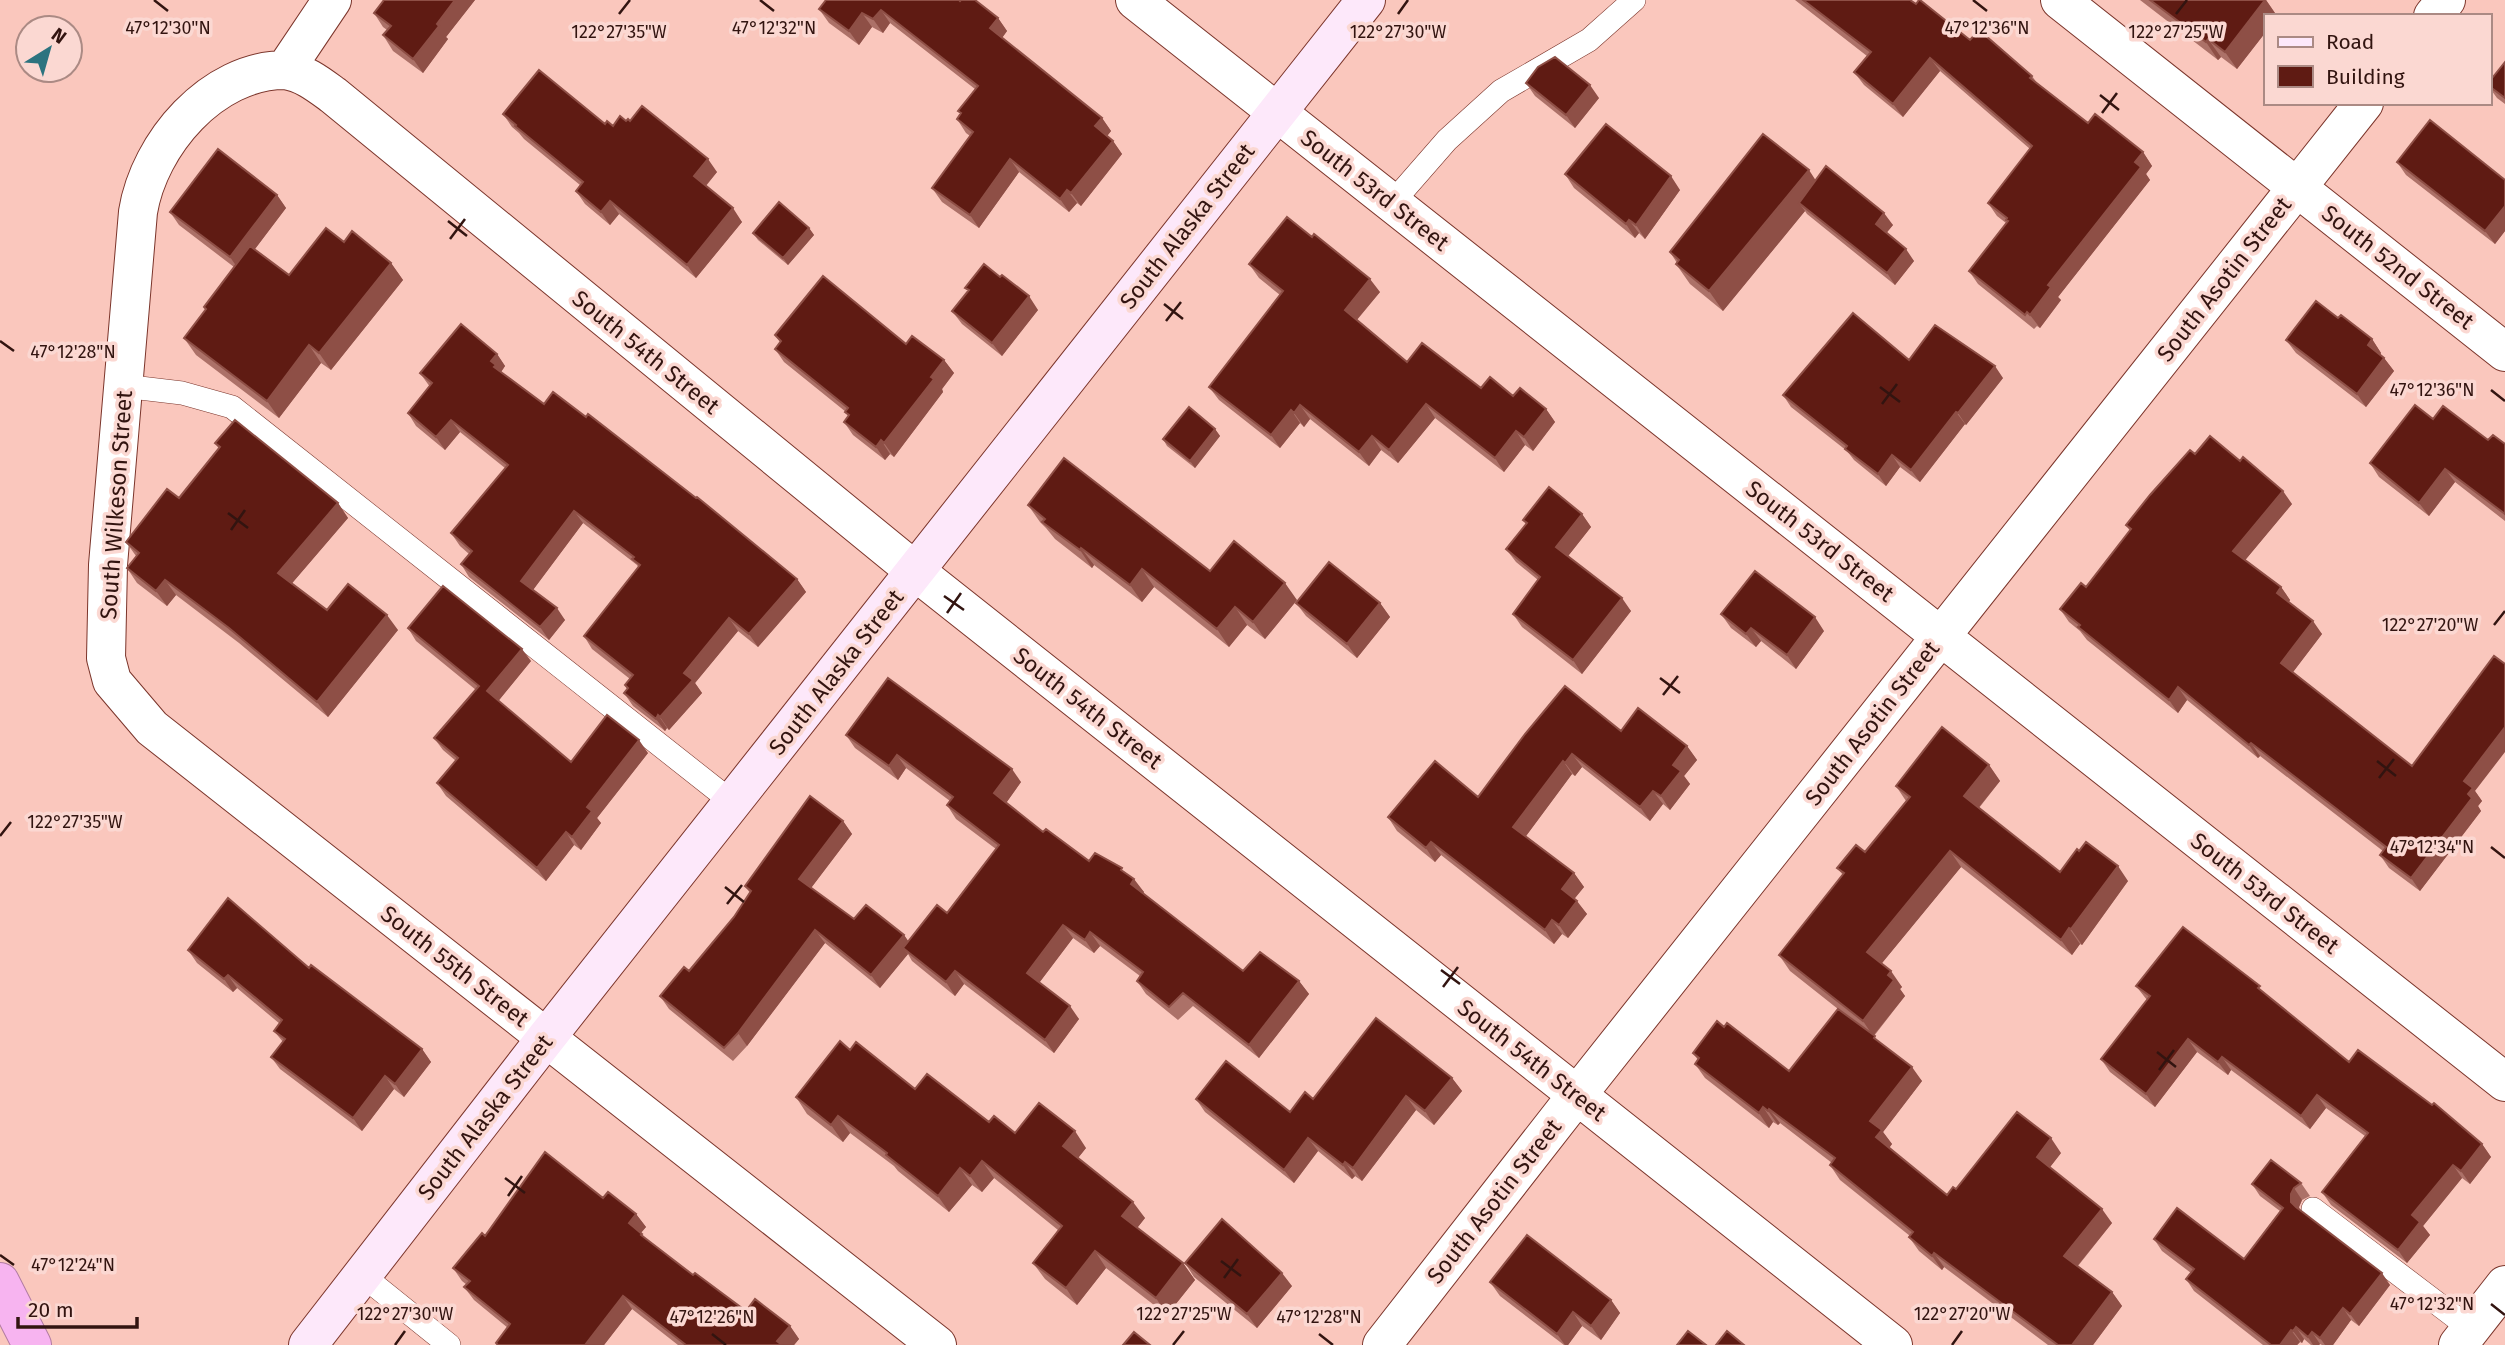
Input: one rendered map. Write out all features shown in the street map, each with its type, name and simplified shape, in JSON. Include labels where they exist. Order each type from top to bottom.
[{"type":"highway","points":[[0,1282],[32,1345]]},
{"type":"street","points":[[285,69],[332,0]]},
{"type":"street","name":"South 53rd Street","points":[[1135,0],[2505,1082]]},
{"type":"street","name":"South Alaska Street","points":[[308,1345],[546,1038],[1366,0]]},
{"type":"street","name":"South 52nd Street","points":[[2060,0],[2505,352]]},
{"type":"street","points":[[2435,14],[2446,0]]},
{"type":"street","name":"South Wilkeson Street","points":[[139,714],[112,681],[106,658],[108,565],[138,212],[143,188],[152,167],[172,135],[208,99],[244,78],[285,69]]},
{"type":"street","name":"South 54th Street","points":[[285,69],[310,79],[333,95],[915,571],[1893,1345]]},
{"type":"street","name":"South Asotin Street","points":[[1382,1345],[2362,105]]},
{"type":"street","name":"South 55th Street","points":[[139,714],[152,728],[937,1345]]},
{"type":"street","points":[[2465,1337],[2505,1285]]},
{"type":"lane","points":[[1392,203],[1447,140],[1501,91],[1589,40],[1634,0]]},
{"type":"lane","points":[[123,386],[182,393],[232,407],[732,802]]},
{"type":"lane","points":[[2313,1209],[2465,1337]]},
{"type":"lane","points":[[362,1275],[449,1345]]},
{"type":"building","points":[[384,0],[455,0],[413,59],[383,35],[391,26],[374,13]]},
{"type":"building","points":[[826,0],[975,0],[998,18],[990,28],[1102,118],[1095,126],[1113,141],[1071,193],[1067,190],[1060,199],[1010,159],[970,215],[932,188],[973,132],[957,119],[961,113],[958,111],[978,86],[881,10],[873,19],[862,13],[849,31],[819,9]]},
{"type":"building","points":[[1803,0],[1910,0],[1916,4],[1920,0],[1970,40],[1979,30],[2032,76],[2030,78],[2088,123],[2095,114],[2143,152],[2135,162],[2141,167],[2048,285],[2051,287],[2030,315],[2027,312],[2025,315],[1969,271],[2008,221],[1988,203],[2032,146],[1930,58],[1893,104],[1854,72],[1871,52]]},
{"type":"building","points":[[2150,0],[2265,0],[2225,52],[2208,39],[2206,42]]},
{"type":"building","points":[[1555,57],[1590,85],[1566,115],[1526,83],[1538,67]]},
{"type":"building","points":[[2505,62],[2505,98],[2491,88],[2491,80]]},
{"type":"building","points":[[539,70],[605,124],[607,121],[613,126],[620,116],[630,121],[642,106],[708,159],[694,176],[733,208],[687,265],[610,201],[601,212],[576,191],[583,182],[503,114]]},
{"type":"building","points":[[2430,120],[2505,180],[2505,206],[2485,231],[2397,162]]},
{"type":"building","points":[[1606,124],[1671,176],[1636,225],[1629,220],[1626,224],[1565,174]]},
{"type":"building","points":[[1763,134],[1809,170],[1709,291],[1676,264],[1679,260],[1670,252]]},
{"type":"building","points":[[218,149],[277,195],[230,257],[170,212]]},
{"type":"building","points":[[1826,166],[1884,213],[1876,224],[1906,249],[1887,273],[1799,203]]},
{"type":"building","points":[[779,202],[809,228],[783,258],[753,233]]},
{"type":"building","points":[[1287,217],[1312,237],[1314,234],[1370,279],[1345,310],[1407,362],[1422,343],[1481,388],[1490,377],[1513,396],[1520,388],[1546,409],[1524,437],[1516,431],[1495,458],[1426,404],[1389,450],[1372,436],[1359,452],[1300,405],[1294,413],[1291,410],[1271,435],[1209,387],[1283,291],[1249,264]]},
{"type":"building","points":[[326,228],[344,242],[352,231],[391,263],[319,353],[309,345],[267,401],[184,338],[250,246],[289,275]]},
{"type":"building","points":[[984,264],[1029,296],[992,343],[952,311],[969,290],[965,288]]},
{"type":"building","points":[[823,276],[906,344],[912,336],[944,360],[931,377],[934,379],[884,443],[881,440],[876,447],[844,422],[849,415],[845,412],[848,408],[775,349],[781,341],[775,335]]},
{"type":"building","points":[[2316,301],[2338,318],[2341,315],[2372,339],[2368,345],[2384,358],[2357,394],[2286,340]]},
{"type":"building","points":[[1853,313],[1909,360],[1935,325],[1995,366],[1911,470],[1892,455],[1878,474],[1783,395]]},
{"type":"building","points":[[461,324],[497,354],[491,361],[496,365],[494,367],[544,404],[553,392],[586,417],[588,414],[697,497],[797,579],[749,634],[729,618],[684,673],[693,680],[656,719],[624,693],[628,688],[625,685],[633,675],[584,636],[640,565],[632,559],[634,557],[574,511],[521,581],[557,608],[540,627],[461,564],[472,551],[451,533],[508,465],[451,420],[436,437],[408,413],[432,383],[420,373]]},
{"type":"building","points":[[2415,405],[2433,419],[2443,406],[2488,440],[2493,435],[2505,444],[2505,514],[2445,469],[2419,503],[2370,463]]},
{"type":"building","points":[[1189,407],[1215,429],[1190,461],[1163,439]]},
{"type":"building","points":[[235,420],[338,503],[278,573],[327,610],[348,584],[387,615],[317,702],[229,628],[165,580],[156,591],[127,568],[139,553],[126,542],[167,489],[179,498],[220,447],[215,443]]},
{"type":"building","points":[[2210,436],[2240,461],[2243,457],[2283,491],[2233,551],[2281,587],[2277,593],[2313,621],[2281,663],[2412,766],[2494,656],[2505,664],[2505,727],[2464,781],[2473,788],[2468,794],[2472,798],[2411,878],[2380,855],[2386,847],[2251,743],[2249,745],[2178,687],[2169,700],[2078,627],[2080,625],[2060,609],[2081,583],[2086,587],[2131,529],[2126,525],[2150,495],[2190,450],[2195,454]]},
{"type":"building","points":[[1064,458],[1210,571],[1234,541],[1285,583],[1253,622],[1235,607],[1217,629],[1142,569],[1130,585],[1042,522],[1045,519],[1028,505]]},
{"type":"building","points":[[1549,487],[1582,514],[1556,547],[1622,598],[1573,660],[1513,614],[1540,577],[1506,549],[1527,523],[1523,520]]},
{"type":"building","points":[[1329,562],[1380,603],[1347,644],[1296,603]]},
{"type":"building","points":[[1755,571],[1815,617],[1787,655],[1751,628],[1746,634],[1721,614]]},
{"type":"building","points":[[443,586],[522,649],[487,691],[571,762],[607,715],[639,740],[587,807],[592,811],[572,837],[566,832],[537,868],[437,783],[458,758],[434,738],[479,686],[408,628]]},
{"type":"building","points":[[888,678],[1012,769],[994,793],[1043,832],[1046,829],[1089,861],[1095,853],[1122,868],[1121,870],[1134,879],[1131,884],[1243,971],[1260,952],[1299,981],[1249,1045],[1183,993],[1169,1007],[1137,981],[1143,972],[1090,932],[1085,940],[1063,925],[1027,973],[1070,1006],[1045,1040],[955,971],[946,982],[903,948],[937,905],[947,913],[999,845],[947,805],[953,797],[897,755],[889,766],[846,735]]},
{"type":"building","points":[[1565,686],[1621,731],[1638,708],[1687,746],[1673,765],[1681,771],[1661,796],[1653,791],[1640,807],[1572,754],[1565,763],[1563,761],[1513,827],[1574,873],[1562,889],[1577,901],[1559,925],[1552,920],[1545,930],[1431,842],[1426,848],[1388,817],[1435,761],[1478,797]]},
{"type":"building","points":[[1942,727],[1989,765],[1964,796],[2060,872],[2077,849],[2079,851],[2086,842],[2118,866],[2061,940],[1950,851],[1867,952],[1891,971],[1888,975],[1894,980],[1863,1021],[1779,955],[1844,873],[1837,868],[1856,845],[1865,852],[1910,797],[1896,786]]},
{"type":"building","points":[[810,796],[843,821],[799,879],[854,919],[866,905],[904,935],[871,975],[815,930],[724,1048],[660,996],[684,967],[689,971],[734,917],[751,891],[745,886]]},
{"type":"building","points":[[228,898],[309,968],[311,965],[422,1049],[395,1084],[385,1076],[353,1118],[271,1057],[285,1039],[274,1031],[282,1020],[228,975],[224,979],[188,950]]},
{"type":"building","points":[[2183,927],[2260,986],[2258,988],[2349,1062],[2358,1050],[2432,1105],[2434,1103],[2482,1144],[2461,1171],[2453,1165],[2412,1215],[2420,1222],[2398,1250],[2322,1192],[2368,1133],[2317,1095],[2301,1116],[2222,1057],[2218,1062],[2188,1039],[2146,1094],[2101,1059],[2150,996],[2136,986]]},
{"type":"building","points":[[1838,1009],[1912,1067],[1870,1121],[1882,1130],[1876,1137],[1947,1195],[1953,1187],[1956,1189],[2017,1112],[2051,1138],[2037,1157],[2102,1209],[2064,1256],[2112,1292],[2072,1345],[2058,1345],[1934,1253],[1932,1256],[1909,1237],[1913,1232],[1830,1165],[1835,1158],[1769,1109],[1768,1111],[1763,1107],[1759,1113],[1695,1064],[1699,1058],[1693,1053],[1717,1021],[1724,1027],[1727,1023],[1789,1071]]},
{"type":"building","points":[[1376,1018],[1452,1078],[1425,1111],[1406,1096],[1353,1168],[1345,1162],[1343,1165],[1308,1138],[1284,1170],[1196,1099],[1226,1061],[1290,1112],[1305,1092],[1313,1099]]},
{"type":"building","points":[[840,1041],[850,1050],[856,1042],[915,1089],[927,1074],[989,1122],[994,1116],[1015,1133],[1039,1103],[1075,1131],[1063,1146],[1133,1202],[1122,1216],[1183,1263],[1156,1298],[1095,1251],[1066,1288],[1033,1263],[1062,1226],[982,1161],[970,1176],[960,1168],[938,1196],[838,1116],[831,1125],[796,1097]]},
{"type":"building","points":[[545,1152],[603,1198],[608,1192],[636,1214],[629,1223],[693,1275],[695,1273],[746,1311],[755,1299],[790,1326],[777,1341],[782,1345],[686,1345],[623,1296],[585,1345],[498,1345],[496,1343],[510,1324],[464,1287],[470,1281],[453,1268],[482,1233],[485,1236]]},
{"type":"building","points":[[2271,1160],[2301,1183],[2294,1188],[2291,1202],[2382,1273],[2350,1314],[2343,1308],[2320,1338],[2312,1332],[2308,1337],[2296,1327],[2280,1345],[2271,1345],[2186,1279],[2194,1269],[2154,1239],[2177,1208],[2244,1259],[2283,1208],[2252,1184]]},
{"type":"building","points":[[1222,1219],[1282,1273],[1247,1314],[1185,1263]]},
{"type":"building","points":[[1527,1235],[1611,1300],[1591,1326],[1573,1312],[1557,1334],[1490,1282]]},
{"type":"building","points":[[1688,1331],[1706,1345],[1677,1345]]},
{"type":"building","points":[[1727,1331],[1744,1345],[1716,1345]]},
{"type":"building","points":[[1134,1332],[1150,1345],[1123,1345]]}]
